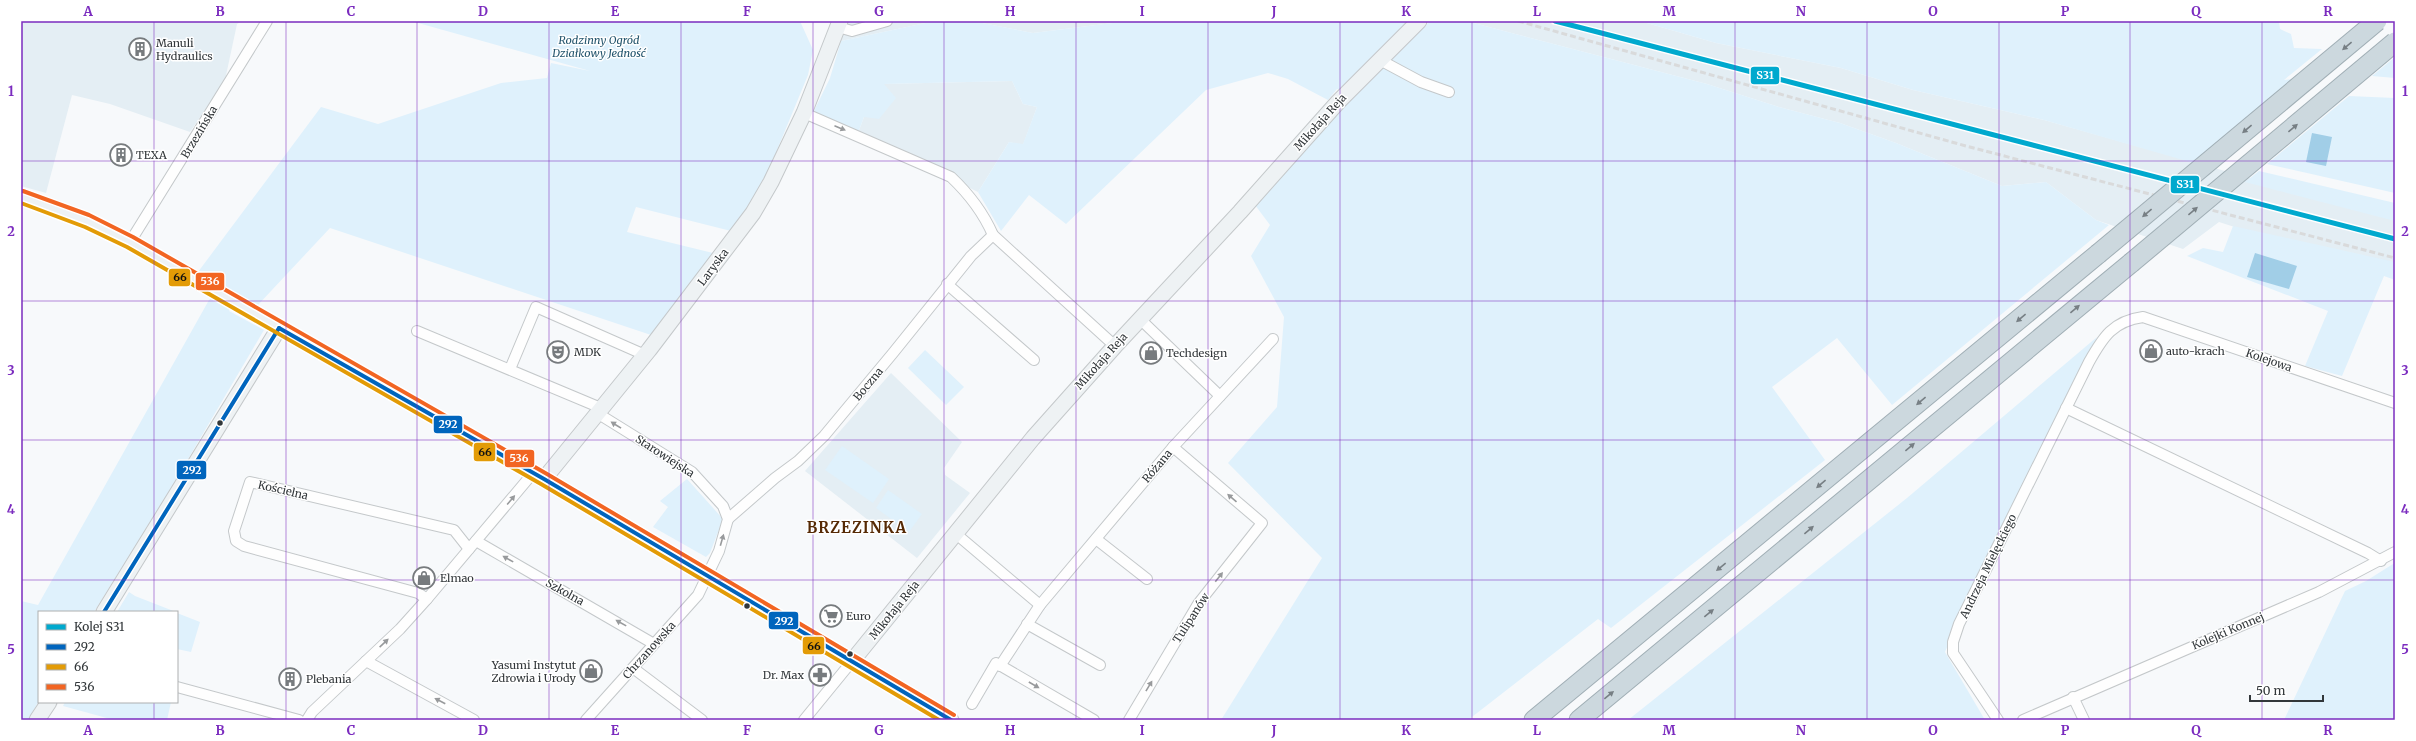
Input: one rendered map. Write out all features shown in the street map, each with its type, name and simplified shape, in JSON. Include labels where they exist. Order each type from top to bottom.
[{"type":"highway","points":[[1534,720],[2098,254],[2377,21]]},
{"type":"highway","points":[[1579,720],[2131,263],[2395,42]]},
{"type":"street","name":"Brzezińska","points":[[130,242],[267,21]]},
{"type":"street","name":"Laryska","points":[[538,476],[599,410],[645,355],[753,213],[771,182],[804,113],[839,24],[852,31],[887,21]]},
{"type":"street","name":"Mikołaja Reja","points":[[804,720],[1033,438],[1115,346],[1240,212],[1338,102],[1419,21]]},
{"type":"street","points":[[1376,64],[1449,92]]},
{"type":"street","points":[[804,113],[951,176],[967,191],[985,216],[993,235],[1115,346]]},
{"type":"street","points":[[21,197],[86,221],[130,242],[538,476],[708,577],[853,660],[951,720]]},
{"type":"street","name":"Boczna","points":[[728,519],[775,478],[798,461],[824,436],[893,353],[947,284],[971,256],[993,235]]},
{"type":"street","points":[[947,284],[1034,360]]},
{"type":"street","points":[[510,369],[536,307],[645,355]]},
{"type":"street","name":"Kolejowa","points":[[2143,317],[2395,403]]},
{"type":"street","name":"Andrzeja Mielęckiego","points":[[1998,720],[1953,653],[1953,642],[1959,624],[2089,362],[2108,333],[2127,319],[2143,317]]},
{"type":"street","points":[[1140,319],[1220,396]]},
{"type":"street","points":[[105,611],[279,328]]},
{"type":"street","points":[[417,331],[510,369],[599,410]]},
{"type":"street","name":"Różana","points":[[972,704],[1040,605],[1173,447],[1273,339]]},
{"type":"street","points":[[2066,408],[2231,489],[2368,553],[2380,561]]},
{"type":"street","name":"Starowiejska","points":[[599,410],[692,472],[723,506],[728,519]]},
{"type":"street","name":"Tulipanów","points":[[1130,720],[1198,604],[1262,523],[1173,447]]},
{"type":"street","points":[[307,720],[312,712],[366,661],[427,599],[473,545],[538,476]]},
{"type":"street","name":"Kościelna","points":[[427,599],[418,593],[244,546],[236,541],[234,531],[250,482],[454,530],[473,545]]},
{"type":"street","points":[[708,577],[719,551],[728,519]]},
{"type":"street","points":[[955,533],[1040,605]]},
{"type":"street","points":[[1096,539],[1147,579]]},
{"type":"street","name":"Szkolna","points":[[473,545],[654,644]]},
{"type":"street","name":"Kolejki Konnej","points":[[2023,720],[2073,697],[2319,592],[2395,552]]},
{"type":"street","name":"Chrzanowska","points":[[586,720],[698,595],[708,577]]},
{"type":"street","points":[[1027,624],[1100,666]]},
{"type":"street","points":[[366,661],[474,720]]},
{"type":"street","points":[[998,665],[1094,720]]},
{"type":"street","points":[[633,668],[702,720]]},
{"type":"street","points":[[178,687],[299,720]]},
{"type":"street","points":[[2073,697],[2084,720]]},
{"type":"street","points":[[37,720],[48,703]]},
{"type":"shaded area","points":[[21,21],[242,21],[237,24],[225,80],[190,132],[110,104],[72,95],[46,193],[21,186]]},
{"type":"shaded area","points":[[847,21],[935,21],[841,41]]},
{"type":"shaded area","points":[[972,21],[1128,21],[1033,33]]},
{"type":"shaded area","points":[[1466,21],[1640,21],[1716,43],[1841,68],[1913,90],[2044,120],[2395,219],[2395,270],[2275,240],[2219,222],[2183,249],[2096,220],[2046,182],[2002,186],[1896,143],[1840,123],[1779,107],[1707,84]]},
{"type":"shaded area","points":[[1012,81],[1023,104],[1037,107],[1023,145],[1009,142],[978,192],[858,133],[864,117],[883,84]]},
{"type":"shaded area","points":[[891,373],[962,442],[944,468],[945,475],[970,493],[917,558],[805,471]]},
{"type":"green space","name":"Rodzinny Ogród Działkowy Jedność","points":[[411,21],[800,21],[813,50],[808,75],[763,184],[731,231],[636,207],[627,232],[713,253],[651,335],[330,228],[257,306],[239,295],[229,311],[264,330],[168,493],[95,611],[38,611],[38,703],[28,720],[21,720],[21,601],[38,605],[209,300],[224,286],[198,272],[321,107],[378,124],[501,83],[547,78],[551,63],[590,71]]},
{"type":"green space","points":[[935,21],[972,21],[1033,33],[1128,21],[1411,21],[1363,86],[1430,21],[1466,21],[1707,84],[1779,107],[1840,123],[1896,143],[2002,186],[2046,182],[2096,220],[2109,225],[1892,405],[1837,338],[1772,387],[1825,460],[1611,628],[1598,619],[1468,720],[1221,720],[1322,558],[1228,463],[1277,407],[1284,317],[1251,256],[1270,225],[1255,205],[1355,95],[1337,89],[1328,100],[1288,79],[1268,73],[1206,90],[1066,224],[1029,195],[1001,231],[978,192],[1009,142],[1023,144],[1037,107],[1023,104],[1012,81],[884,84],[896,98],[879,119],[864,117],[858,133],[813,113],[830,78],[841,41]]},
{"type":"green space","points":[[1640,21],[2279,21],[2280,29],[2291,34],[2294,48],[2322,49],[2284,80],[2300,78],[2197,164],[2044,120],[1913,90],[1841,68],[1716,43]]},
{"type":"green space","points":[[2395,57],[2395,78],[2372,76]]},
{"type":"green space","points":[[2349,96],[2395,98],[2395,193],[2267,164]]},
{"type":"green space","points":[[2259,171],[2395,203],[2395,221],[2245,182]]},
{"type":"green space","points":[[2233,226],[2395,262],[2395,280],[2384,276],[2342,376],[2305,366],[2328,311],[2187,256],[2203,248],[2223,252]]},
{"type":"green space","points":[[2097,337],[1965,603],[1945,652],[1985,720],[1628,720],[1907,498]]},
{"type":"green space","points":[[925,350],[964,387],[946,405],[908,368]]},
{"type":"green space","points":[[842,446],[889,479],[873,503],[825,470]]},
{"type":"green space","points":[[687,479],[723,519],[710,553],[706,557],[653,527],[668,507],[660,501]]},
{"type":"green space","points":[[888,490],[922,514],[909,532],[876,508]]},
{"type":"green space","points":[[2393,564],[2395,565],[2395,720],[2284,720],[2345,591],[2366,581]]},
{"type":"green space","points":[[129,592],[135,596],[173,611],[118,611]]},
{"type":"green space","points":[[178,613],[200,622],[191,652],[178,649]]},
{"type":"green space","points":[[64,703],[171,703],[167,720],[114,720],[63,706]]},
{"type":"water","points":[[2312,133],[2332,137],[2326,166],[2306,162]]},
{"type":"water","points":[[2255,253],[2297,266],[2289,289],[2247,277]]},
{"type":"railway","points":[[1518,21],[1966,146],[2395,258]]},
{"type":"rail line","name":"S31","points":[[1555,21],[2395,239]]},
{"type":"transit line","name":"536","points":[[23,191],[89,215],[133,237],[547,474],[954,715]]},
{"type":"transit line","name":"66","points":[[21,203],[85,227],[127,247],[541,484],[939,720]]},
{"type":"transit line","name":"292","points":[[279,328],[544,479],[951,720]]},
{"type":"transit line","name":"292","points":[[105,611],[279,328]]},
{"type":"place","name":"Manuli Hydraulics","points":[[140,49]]},
{"type":"place","name":"TEXA","points":[[121,155]]},
{"type":"place","name":"auto-krach","points":[[2151,351]]},
{"type":"place","name":"MDK","points":[[558,352]]},
{"type":"place","name":"Techdesign","points":[[1151,353]]},
{"type":"place","name":"Elmao","points":[[424,578]]},
{"type":"place","name":"Euro","points":[[831,616]]},
{"type":"place","name":"Yasumi Instytut Zdrowia i Urody","points":[[591,671]]},
{"type":"place","name":"Dr. Max","points":[[820,675]]},
{"type":"place","name":"Plebania","points":[[290,679]]},
{"type":"district","name":"BRZEZINKA","points":[[857,528]]}]
